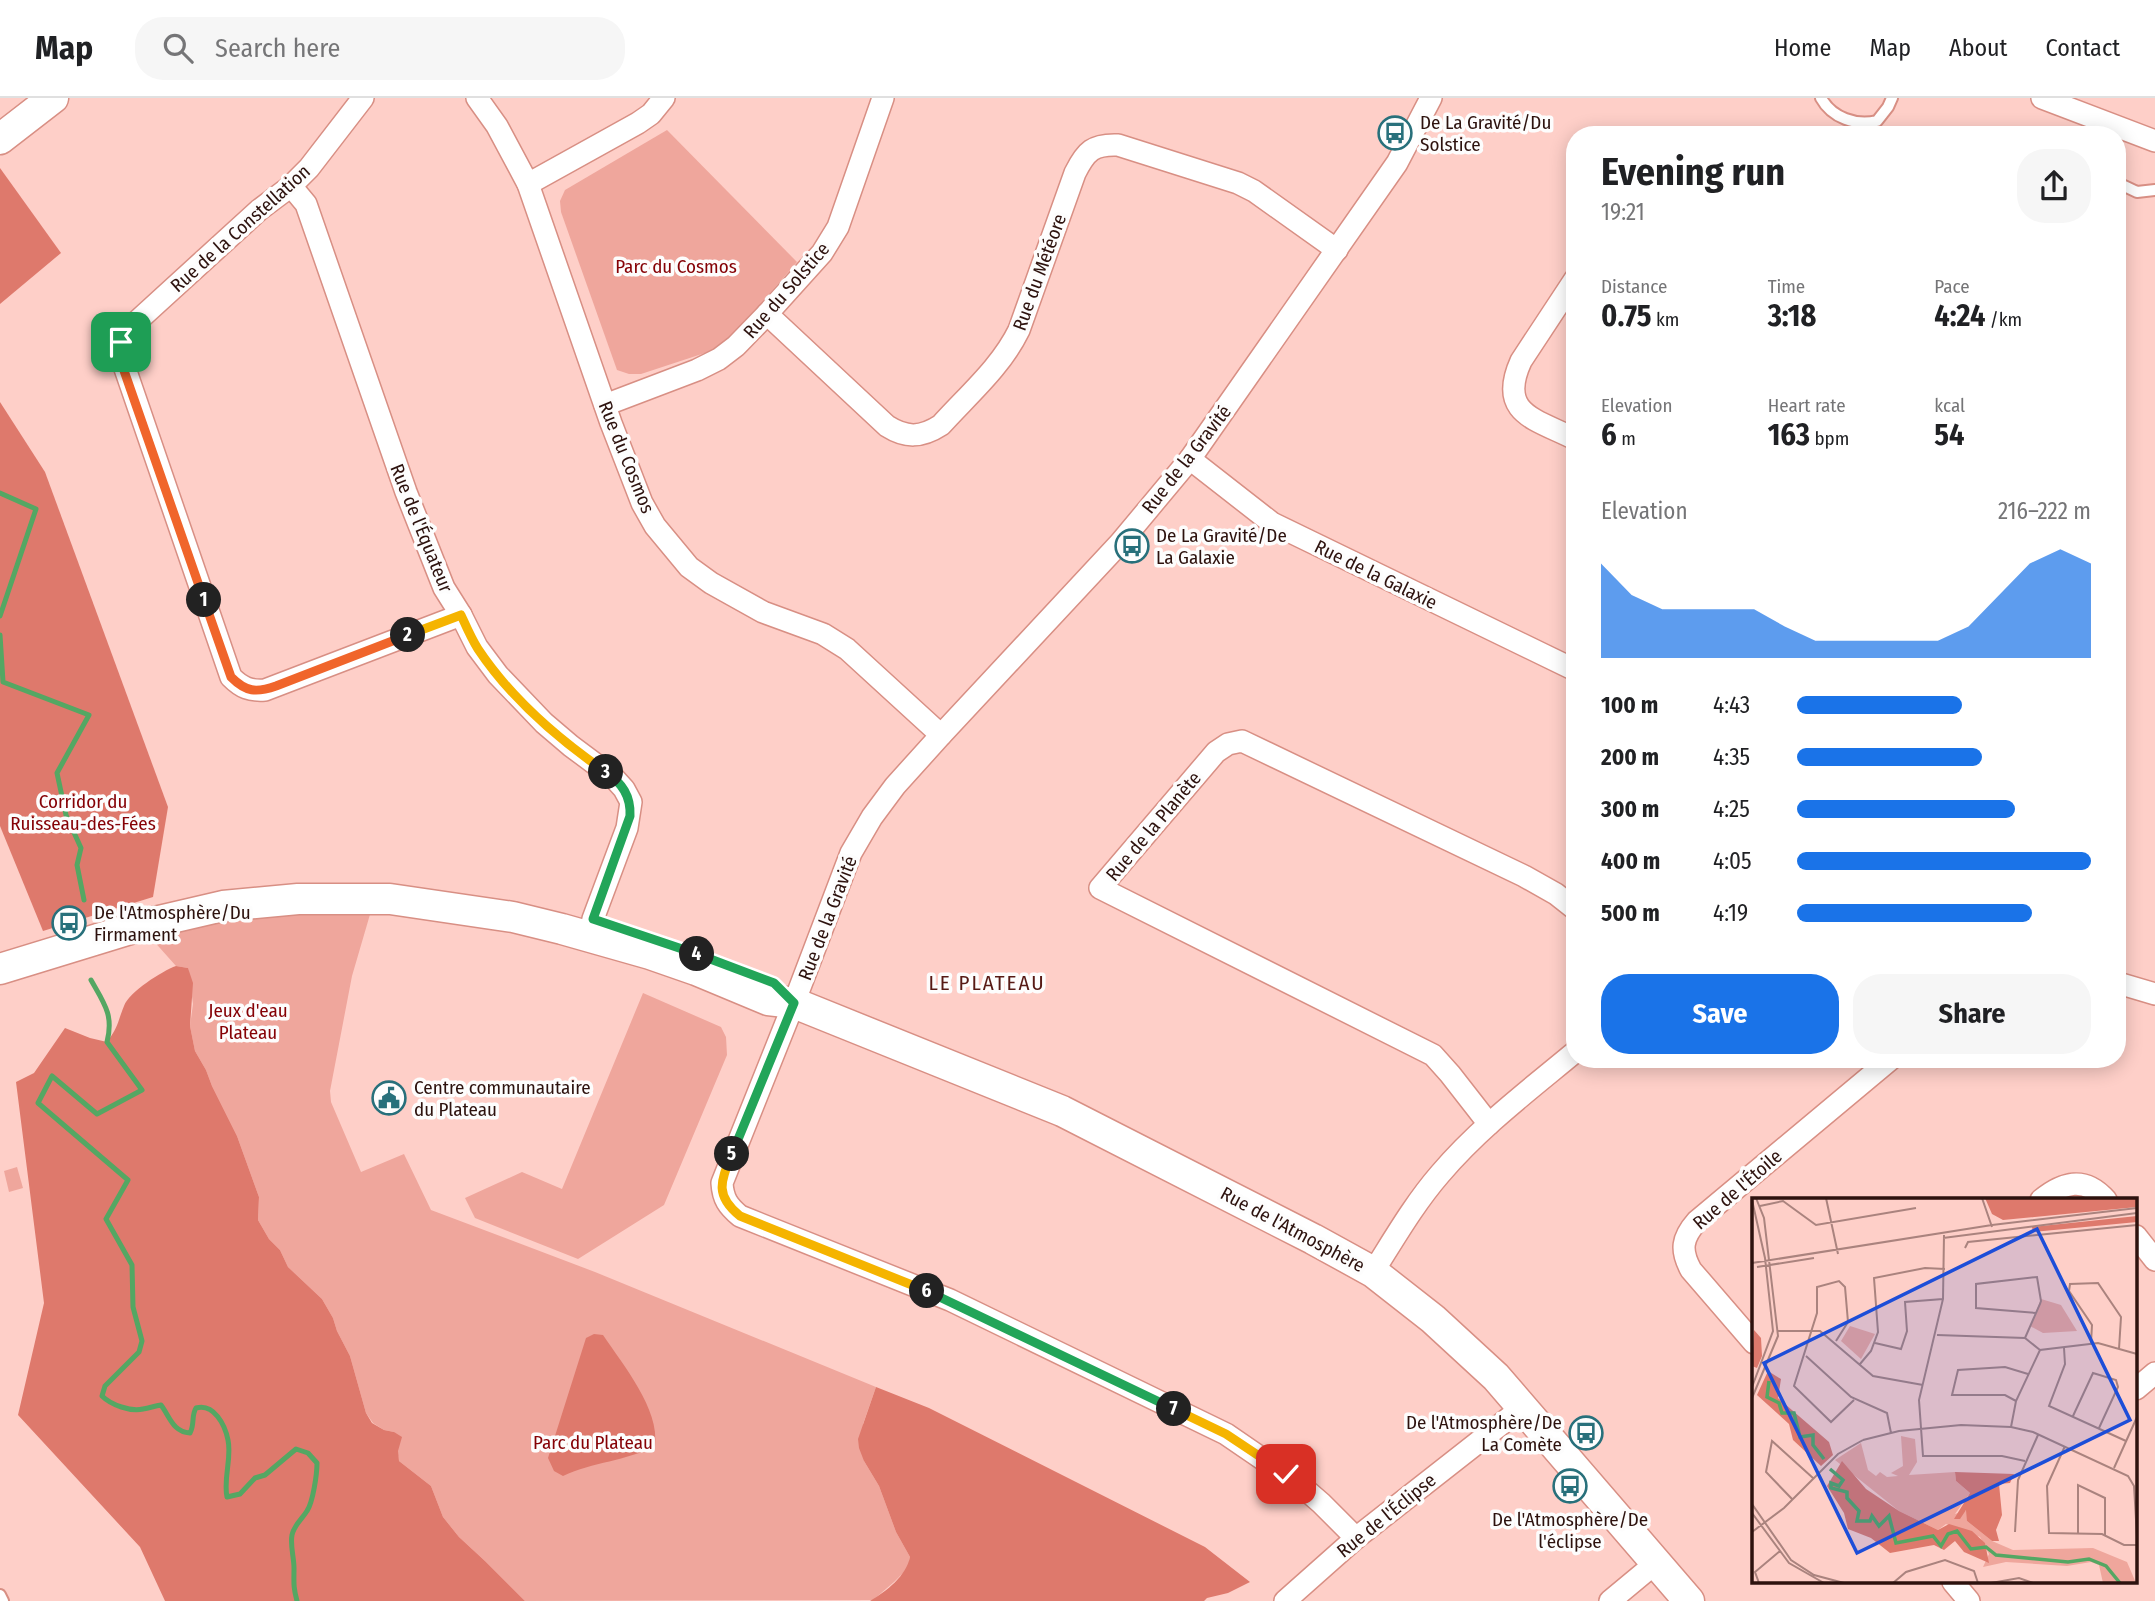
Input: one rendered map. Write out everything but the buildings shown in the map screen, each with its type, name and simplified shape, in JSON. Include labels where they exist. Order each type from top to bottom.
[{"type":"street","points":[[0,139],[53,98]]},
{"type":"street","name":"Rue de la Constellation","points":[[363,98],[309,168],[133,325],[121,342],[119,351],[231,677],[240,686],[253,691],[265,690],[461,615]]},
{"type":"street","name":"Rue du Cosmos","points":[[477,98],[497,126],[528,184],[605,405],[642,503],[655,526],[690,567],[711,583],[763,612],[823,634],[846,649],[941,735]]},
{"type":"street","points":[[528,184],[638,123],[651,114],[664,98]]},
{"type":"street","name":"Rue du Solstice","points":[[605,405],[719,359],[736,346],[767,314],[822,253],[838,227],[883,98]]},
{"type":"street","name":"Rue de la Gravité","points":[[1356,1538],[1299,1484],[1226,1434],[950,1300],[740,1216],[723,1196],[722,1183],[851,853],[872,817],[895,786],[941,735],[1120,543],[1190,459],[1397,163],[1431,98]]},
{"type":"street","points":[[2042,98],[2097,126]]},
{"type":"street","points":[[2126,134],[2155,141]]},
{"type":"street","name":"Rue du Météore","points":[[767,314],[887,426],[900,433],[920,435],[940,425],[1012,345],[1075,173],[1082,158],[1092,148],[1106,144],[1118,145],[1238,183],[1254,191],[1337,250]]},
{"type":"street","name":"Rue de l'Équateur","points":[[291,186],[306,204],[406,492],[444,588],[477,647],[498,675],[544,723],[614,778],[631,802],[627,828],[577,927]]},
{"type":"street","points":[[1566,293],[1521,361],[1512,388],[1521,411],[1566,434]]},
{"type":"street","name":"Rue de la Galaxie","points":[[1190,459],[1272,523],[1566,666]]},
{"type":"street","name":"Rue de la Planète","points":[[1489,1124],[1433,1055],[1100,888],[1216,752],[1228,744],[1242,741],[1524,876],[1566,902]]},
{"type":"street","name":"Rue de l'Atmosphère","points":[[0,969],[150,923],[223,906],[298,899],[390,899],[432,888],[501,897],[577,927],[696,954],[774,983],[794,1003],[1062,1111],[1313,1238],[1373,1272],[1462,1344],[1523,1407],[1689,1601]]},
{"type":"street","points":[[2126,984],[2152,987]]},
{"type":"street","points":[[1373,1272],[1439,1175],[1489,1124],[1566,1060]]},
{"type":"street","name":"Rue de l'Étoile","points":[[1752,1341],[1684,1259],[1688,1232],[1697,1221],[1880,1068]]},
{"type":"street","points":[[2044,1198],[2065,1185],[2078,1184],[2090,1187],[2104,1198]]},
{"type":"street","points":[[2138,1239],[2155,1260]]},
{"type":"street","points":[[2138,1386],[2155,1373]]},
{"type":"street","name":"Rue de l'Éclipse","points":[[1285,1601],[1356,1538],[1523,1407]]},
{"type":"street","points":[[1610,1601],[1657,1562]]},
{"type":"street","points":[[1955,1584],[1969,1601]]},
{"type":"lane","points":[[1821,98],[1823,103],[1840,117],[1862,124],[1877,121],[1892,98]]},
{"type":"lane","points":[[2126,187],[2137,192],[2155,190]]},
{"type":"lane","points":[[0,1595],[4,1601]]},
{"type":"green space","name":"Parc du Cosmos","points":[[667,130],[797,262],[737,331],[714,350],[641,374],[629,374],[617,370],[561,212],[560,201],[565,190]]},
{"type":"green space","points":[[0,168],[61,253],[0,304]]},
{"type":"green space","name":"Corridor du Ruisseau-des-Fées","points":[[0,402],[45,472],[168,807],[153,897],[43,931],[0,826]]},
{"type":"green space","name":"Parc du Plateau","points":[[371,911],[352,976],[330,1091],[331,1102],[361,1172],[404,1154],[431,1210],[595,1272],[876,1387],[863,1424],[864,1461],[879,1486],[896,1532],[910,1557],[908,1568],[873,1600],[525,1601],[459,1537],[443,1517],[431,1486],[399,1461],[394,1432],[384,1430],[373,1423],[366,1413],[350,1356],[322,1299],[288,1267],[280,1250],[269,1239],[258,1220],[259,1197],[237,1136],[195,1051],[190,1026],[193,1004],[188,968],[176,966],[151,938],[260,913]]},
{"type":"green space","points":[[176,966],[188,968],[193,983],[190,1026],[195,1051],[237,1136],[259,1197],[258,1220],[269,1239],[280,1250],[288,1267],[322,1299],[333,1318],[350,1356],[366,1413],[372,1423],[402,1437],[398,1451],[399,1461],[431,1486],[443,1517],[459,1537],[525,1601],[165,1601],[140,1547],[18,1415],[44,1303],[16,1082],[34,1073],[65,1028],[107,1042],[116,1028],[127,1000],[155,977]]},
{"type":"green space","points":[[643,993],[721,1027],[726,1037],[727,1055],[664,1205],[578,1259],[475,1218],[465,1198],[522,1172],[562,1189]]},
{"type":"green space","points":[[17,1167],[23,1188],[9,1192],[4,1171]]},
{"type":"green space","points":[[594,1334],[603,1335],[638,1388],[652,1417],[655,1446],[563,1476],[554,1471],[548,1458],[586,1338]]},
{"type":"green space","points":[[876,1387],[929,1408],[1205,1547],[1250,1582],[1204,1601],[870,1601],[895,1582],[910,1557],[859,1448],[858,1439]]},
{"type":"waterway","points":[[0,493],[36,509],[0,616]]},
{"type":"waterway","points":[[0,635],[3,682],[89,715],[57,773],[66,815],[81,848],[77,865],[84,900]]},
{"type":"waterway","points":[[91,980],[104,1003],[108,1017],[107,1042],[142,1090],[97,1114],[52,1076],[38,1103],[128,1180],[106,1219],[132,1265],[133,1307],[142,1341],[139,1352],[105,1386],[102,1396],[116,1405],[133,1410],[161,1405],[172,1423],[184,1432],[190,1433],[196,1408],[208,1409],[218,1416],[228,1440],[227,1497],[240,1494],[255,1478],[265,1475],[296,1449],[308,1453],[317,1463],[314,1488],[309,1507],[292,1535],[297,1601]]},
{"type":"place","name":"De La Gravité/Du Solstice","points":[[1395,133]]},
{"type":"place","name":"De La Gravité/De La Galaxie","points":[[1132,546]]},
{"type":"place","name":"De l'Atmosphère/Du Firmament","points":[[69,923]]},
{"type":"place","name":"Centre communautaire du Plateau","points":[[389,1098]]},
{"type":"place","name":"De l'Atmosphère/De La Comète","points":[[1586,1433]]},
{"type":"place","name":"De l'Atmosphère/De l'éclipse","points":[[1570,1486]]},
{"type":"district","name":"LE PLATEAU","points":[[987,983]]},
{"type":"route","points":[[121,342],[121,362],[231,677],[240,686],[253,691],[265,690],[461,615],[477,647],[498,675],[544,723],[614,778],[631,802],[627,828],[593,919],[774,983],[794,1003],[725,1172],[723,1196],[729,1206],[740,1216],[942,1297],[992,1321],[1226,1434],[1286,1474]]},
{"type":"park label","name":"Jeux d'eau Plateau","points":[[248,1021]]}]
